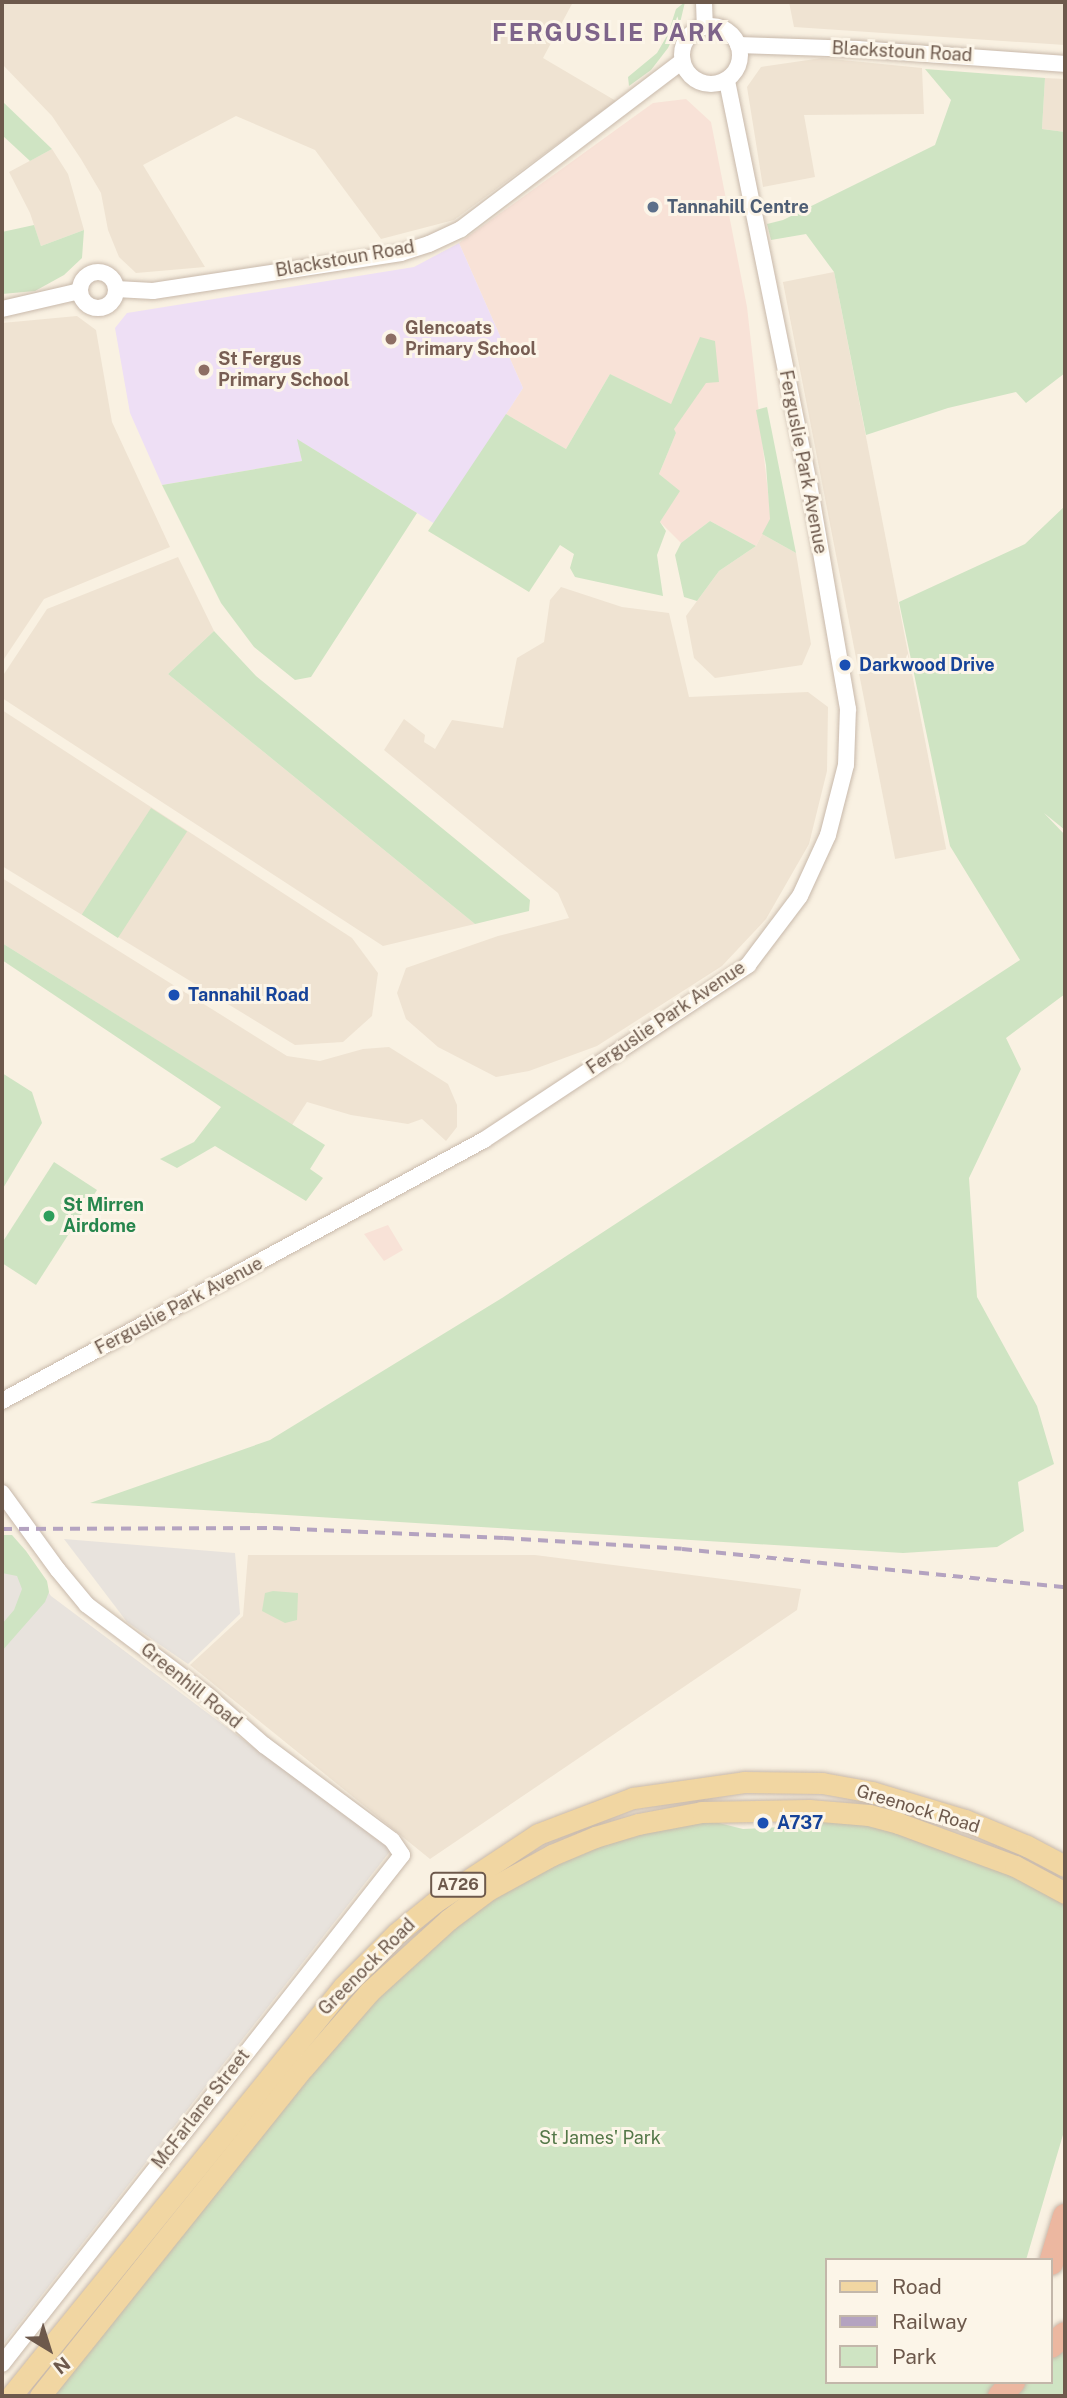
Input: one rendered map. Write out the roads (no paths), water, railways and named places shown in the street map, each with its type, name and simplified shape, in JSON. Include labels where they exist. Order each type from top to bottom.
[{"type":"highway","points":[[1052,2258],[1065,2216]]},
{"type":"main road","name":"Greenock Road","points":[[17,2388],[284,2057],[365,1964],[435,1902],[538,1834],[633,1798],[744,1782],[822,1783],[872,1792],[965,1820],[1027,1846],[1065,1867]]},
{"type":"main road","name":"Greenock Road","points":[[41,2396],[303,2068],[369,1992],[448,1920],[488,1890],[552,1855],[595,1837],[638,1824],[702,1812],[821,1811],[869,1815],[951,1840],[1015,1866],[1065,1893]]},
{"type":"street","points":[[704,2],[705,26]]},
{"type":"street","points":[[705,26],[725,29],[738,45],[739,64],[727,80],[709,85],[699,83],[691,77],[682,61],[685,41],[692,33],[705,26]]},
{"type":"street","name":"Blackstoun Road","points":[[738,45],[858,49],[1065,64]]},
{"type":"street","name":"Blackstoun Road","points":[[116,289],[153,290],[401,253],[429,244],[461,229],[682,61]]},
{"type":"street","name":"Ferguslie Park Avenue","points":[[2,1401],[484,1140],[748,965],[800,896],[828,835],[846,765],[848,709],[809,484],[727,80]]},
{"type":"street","points":[[96,272],[108,275],[116,289],[114,299],[102,307],[86,303],[80,291],[84,280],[96,272]]},
{"type":"street","points":[[2,309],[80,291]]},
{"type":"street","name":"Greenhill Road","points":[[2,1493],[87,1605],[207,1695],[264,1745],[392,1840],[402,1855]]},
{"type":"street","name":"McFarlane Street","points":[[2,2364],[402,1855]]},
{"type":"street","points":[[2,2364],[17,2388],[41,2396]]},
{"type":"railway","points":[[2,1529],[273,1528],[504,1538],[682,1549],[1065,1587]]},
{"type":"place","name":"Tannahill Centre","points":[[653,207]]},
{"type":"place","name":"Glencoats Primary School","points":[[391,339]]},
{"type":"place","name":"St Fergus Primary School","points":[[204,370]]},
{"type":"place","name":"Darkwood Drive","points":[[845,665]]},
{"type":"place","name":"Tannahil Road","points":[[174,995]]},
{"type":"place","name":"St Mirren Airdome","points":[[49,1216]]},
{"type":"place","name":"A737","points":[[763,1823]]},
{"type":"district","name":"FERGUSLIE PARK","points":[[609,33]]},
{"type":"park label","name":"St James' Park","points":[[600,2138]]}]
